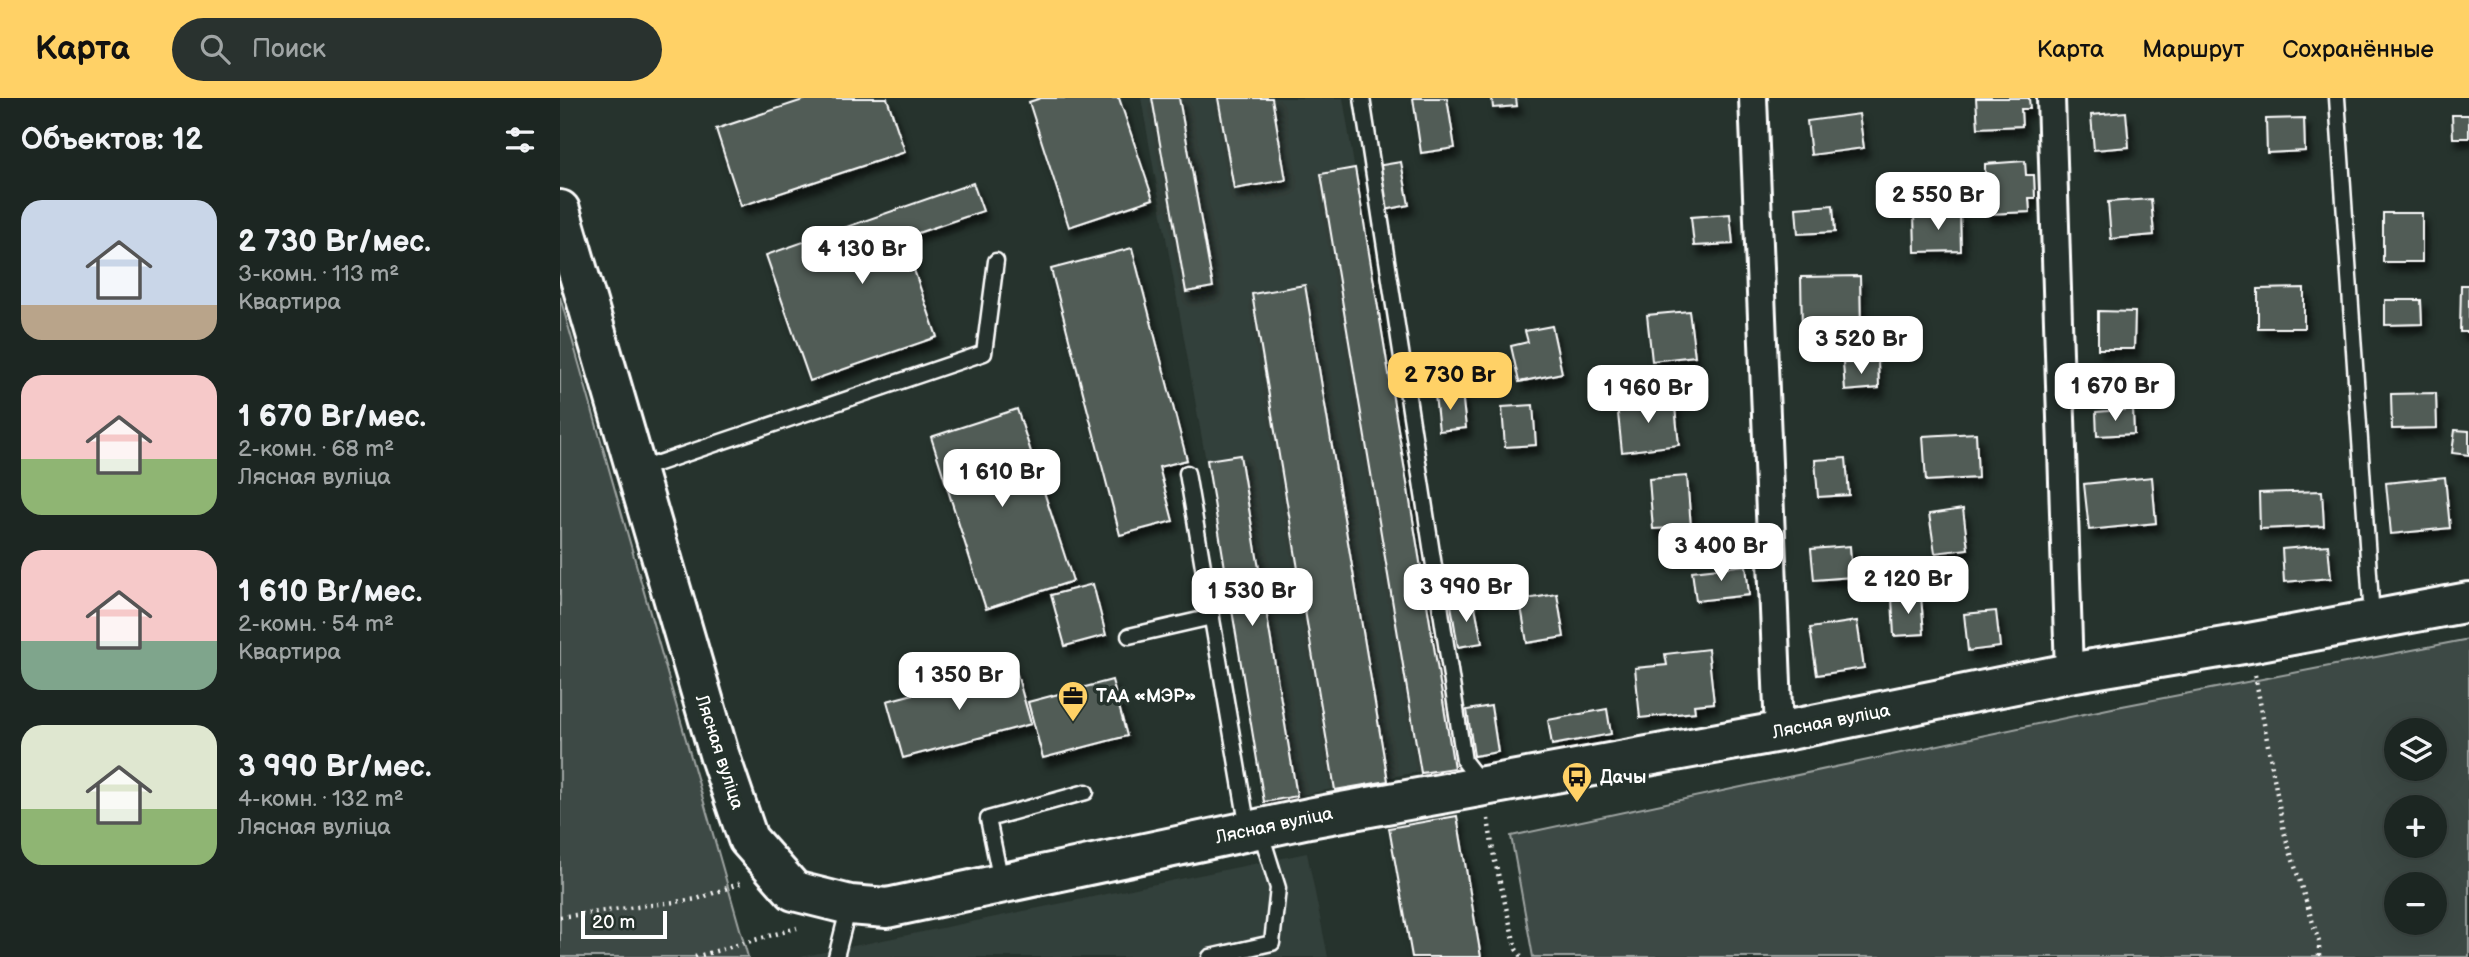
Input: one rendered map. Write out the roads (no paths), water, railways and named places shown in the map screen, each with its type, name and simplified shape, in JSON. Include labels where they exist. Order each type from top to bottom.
[{"type":"street","points":[[1753,98],[1779,732]]},
{"type":"street","points":[[2051,98],[2069,673]]},
{"type":"street","name":"Лясная вуліца","points":[[561,214],[719,754],[748,839],[794,891],[834,902],[887,908],[1254,829],[1779,732],[2069,673],[2469,602]]},
{"type":"lane","points":[[1362,98],[1464,761],[1483,786]]},
{"type":"lane","points":[[2337,98],[2372,619]]},
{"type":"lane","points":[[637,470],[984,354],[996,261]]},
{"type":"lane","points":[[1187,473],[1254,829],[1278,888],[1272,943],[1210,957]]},
{"type":"lane","points":[[1129,636],[1212,617]]},
{"type":"lane","points":[[1002,882],[988,819],[1086,792]]},
{"type":"lane","points":[[834,902],[836,957]]},
{"type":"place","name":"ТАА «МЭР»","points":[[1073,723]]},
{"type":"place","name":"Дачы","points":[[1577,804]]}]
